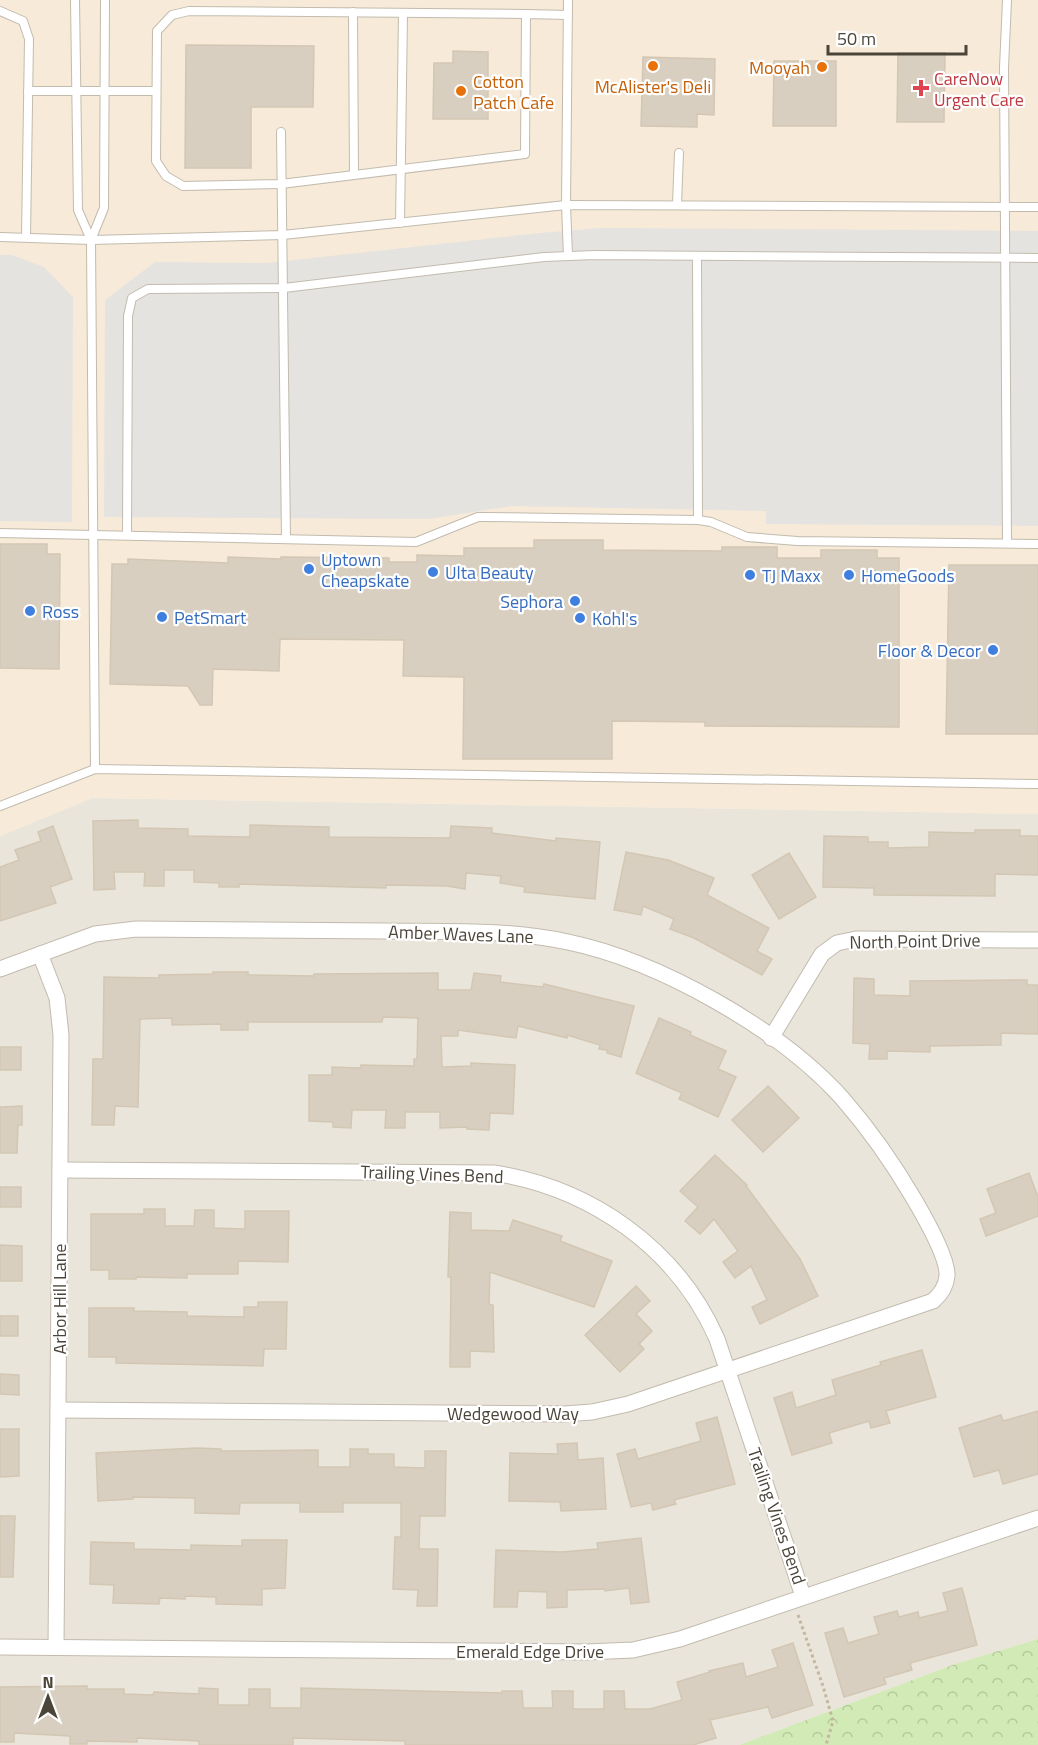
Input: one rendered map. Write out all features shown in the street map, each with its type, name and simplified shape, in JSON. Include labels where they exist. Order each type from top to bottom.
[{"type":"street","name":"Amber Waves Lane","points":[[0,969],[95,934],[136,929],[489,932],[525,935],[606,951],[643,965],[718,1003],[771,1038],[813,1071],[840,1097],[869,1131],[899,1173],[926,1220],[946,1266],[945,1288]]},
{"type":"street","name":"North Point Drive","points":[[771,1038],[822,954],[837,943],[856,939],[1038,940]]},
{"type":"street","name":"Arbor Hill Lane","points":[[40,954],[52,981],[60,1013],[56,1647]]},
{"type":"street","name":"Trailing Vines Bend","points":[[60,1170],[474,1172],[506,1175],[545,1184],[600,1209],[638,1235],[660,1255],[678,1274],[708,1317],[728,1370],[798,1598]]},
{"type":"street","name":"Wedgewood Way","points":[[58,1410],[577,1414],[628,1404],[933,1301],[945,1288]]},
{"type":"street","name":"Emerald Edge Drive","points":[[0,1647],[614,1652],[633,1650],[680,1639],[1038,1518]]},
{"type":"lane","points":[[75,0],[78,210],[90,240],[95,769]]},
{"type":"lane","points":[[90,240],[104,208],[105,0]]},
{"type":"lane","points":[[568,0],[566,205],[568,256]]},
{"type":"lane","points":[[1006,0],[1004,68],[1007,206],[1007,543]]},
{"type":"lane","points":[[0,10],[23,21],[29,39],[26,237]]},
{"type":"lane","points":[[526,14],[525,154],[281,184],[183,186],[166,176],[156,161],[157,31],[172,15],[189,11],[353,12],[526,14],[568,15]]},
{"type":"lane","points":[[353,12],[354,174]]},
{"type":"lane","points":[[400,223],[403,13]]},
{"type":"lane","points":[[28,91],[156,92]]},
{"type":"lane","points":[[281,132],[286,539]]},
{"type":"lane","points":[[677,204],[679,153]]},
{"type":"lane","points":[[0,237],[90,240],[283,235],[566,205],[1038,207]]},
{"type":"lane","points":[[127,535],[128,316],[132,298],[148,289],[284,288],[568,256],[1038,258]]},
{"type":"lane","points":[[697,256],[698,520]]},
{"type":"lane","points":[[0,533],[416,542],[478,517],[698,520],[711,522],[747,537],[797,541],[1038,544]]},
{"type":"lane","points":[[0,806],[95,769],[1038,784]]},
{"type":"path","points":[[798,1598],[832,1721],[826,1745]]},
{"type":"shaded area","points":[[0,0],[1038,0],[1038,814],[92,798],[0,836]]},
{"type":"shaded area","points":[[600,228],[1038,231],[1038,526],[766,524],[766,511],[511,506],[429,519],[104,517],[105,300],[155,262],[267,263]]},
{"type":"shaded area","points":[[0,255],[12,255],[44,267],[73,297],[72,522],[0,521]]},
{"type":"shaded area","points":[[92,798],[1038,814],[1038,1639],[955,1664],[739,1745],[0,1745],[0,836]]},
{"type":"green space","points":[[1038,1639],[1038,1745],[739,1745],[955,1664]]},
{"type":"building","points":[[186,45],[314,46],[313,107],[251,107],[251,168],[185,168]]},
{"type":"building","name":"Cotton Patch Cafe","points":[[453,51],[488,52],[488,119],[433,119],[434,63],[453,63]]},
{"type":"building","name":"CareNow Urgent Care","points":[[898,53],[945,53],[944,122],[897,122]]},
{"type":"building","points":[[643,57],[715,59],[714,115],[697,114],[697,127],[641,126]]},
{"type":"building","points":[[774,61],[836,61],[836,126],[773,126]]},
{"type":"building","points":[[534,540],[603,540],[603,550],[722,551],[722,547],[777,547],[777,558],[821,558],[821,550],[877,550],[877,558],[899,558],[899,727],[705,726],[705,722],[612,721],[612,759],[463,759],[464,677],[403,676],[404,640],[280,639],[279,671],[213,669],[212,705],[200,705],[188,686],[110,684],[112,564],[128,564],[128,559],[228,563],[228,557],[389,558],[389,562],[417,562],[417,555],[464,556],[464,548],[534,548]]},
{"type":"building","name":"Ross","points":[[0,544],[47,544],[47,554],[60,554],[59,669],[0,668]]},
{"type":"building","name":"Floor & Decor","points":[[949,565],[1038,565],[1038,734],[946,734]]},
{"type":"building","points":[[138,820],[138,828],[188,829],[188,836],[250,837],[250,825],[329,827],[329,837],[450,838],[451,826],[492,828],[492,833],[556,841],[556,838],[600,842],[595,899],[524,892],[525,887],[500,883],[501,876],[466,873],[465,889],[447,886],[386,885],[386,888],[239,884],[239,887],[219,887],[219,883],[194,882],[194,870],[164,870],[164,886],[144,886],[145,872],[114,872],[115,889],[94,890],[93,821]]},
{"type":"building","points":[[53,826],[72,879],[50,887],[56,903],[0,921],[0,867],[19,860],[15,850],[41,841],[38,832]]},
{"type":"building","points":[[975,830],[1020,830],[1020,836],[1038,836],[1038,875],[995,874],[995,896],[874,895],[874,888],[823,887],[824,836],[868,837],[868,842],[888,842],[888,848],[929,847],[929,832],[975,833]]},
{"type":"building","points":[[626,852],[668,860],[714,878],[707,895],[769,928],[757,951],[772,959],[762,975],[694,938],[670,929],[674,919],[643,906],[641,915],[614,910]]},
{"type":"building","points":[[789,853],[816,897],[779,919],[752,875]]},
{"type":"building","points":[[213,972],[314,976],[314,974],[438,973],[438,990],[471,990],[474,973],[501,976],[500,982],[543,987],[544,984],[634,1006],[621,1057],[599,1049],[600,1045],[567,1035],[567,1038],[518,1026],[516,1038],[458,1030],[458,1036],[441,1036],[442,1067],[471,1066],[471,1063],[515,1065],[513,1114],[490,1113],[489,1130],[467,1129],[467,1127],[440,1128],[440,1112],[405,1112],[405,1128],[385,1128],[386,1110],[352,1110],[351,1128],[333,1127],[333,1122],[309,1121],[309,1075],[332,1075],[332,1067],[414,1066],[414,1059],[417,1059],[418,1018],[383,1017],[382,1022],[248,1022],[248,1030],[221,1030],[221,1024],[172,1025],[172,1018],[140,1019],[138,1107],[115,1106],[114,1125],[92,1125],[93,1059],[103,1059],[104,977],[159,978],[159,975],[213,974]]},
{"type":"building","points":[[854,978],[874,979],[874,995],[910,996],[910,981],[1027,980],[1027,985],[1038,985],[1038,1034],[1001,1033],[1001,1045],[930,1046],[930,1052],[887,1051],[887,1059],[869,1059],[870,1044],[853,1043]]},
{"type":"building","points":[[659,1018],[726,1051],[718,1069],[736,1077],[718,1117],[679,1099],[682,1093],[636,1073]]},
{"type":"building","points":[[0,1047],[21,1047],[21,1070],[0,1070]]},
{"type":"building","points":[[768,1086],[799,1118],[763,1152],[732,1120]]},
{"type":"building","points":[[22,1106],[22,1125],[18,1125],[17,1153],[0,1153],[0,1107]]},
{"type":"building","points":[[715,1155],[747,1185],[800,1259],[818,1296],[760,1324],[752,1307],[767,1300],[751,1266],[735,1278],[723,1262],[738,1251],[714,1219],[700,1234],[685,1221],[698,1207],[680,1191]]},
{"type":"building","points":[[1029,1173],[1038,1197],[1038,1216],[986,1236],[980,1219],[996,1213],[987,1189]]},
{"type":"building","points":[[0,1187],[21,1187],[21,1207],[0,1207]]},
{"type":"building","points":[[144,1209],[165,1209],[165,1226],[194,1226],[195,1210],[214,1210],[214,1228],[245,1229],[245,1211],[289,1211],[288,1262],[238,1261],[238,1274],[187,1274],[187,1278],[109,1279],[109,1270],[91,1270],[91,1214],[144,1214]]},
{"type":"building","points":[[450,1212],[471,1213],[471,1230],[509,1231],[513,1220],[562,1236],[560,1241],[612,1261],[594,1307],[490,1272],[489,1304],[493,1305],[494,1352],[470,1351],[470,1367],[450,1367],[451,1277],[448,1277]]},
{"type":"building","points":[[0,1245],[22,1246],[22,1281],[0,1281]]},
{"type":"building","points":[[636,1286],[650,1301],[636,1314],[652,1331],[639,1344],[644,1349],[620,1372],[585,1335]]},
{"type":"building","points":[[258,1302],[287,1302],[286,1349],[264,1349],[263,1366],[116,1363],[116,1357],[89,1357],[89,1308],[134,1308],[134,1311],[187,1312],[187,1316],[244,1317],[244,1307],[258,1307]]},
{"type":"building","points":[[0,1316],[18,1316],[18,1336],[0,1336]]},
{"type":"building","points":[[922,1350],[936,1397],[886,1411],[890,1423],[871,1428],[869,1421],[829,1433],[832,1443],[792,1455],[774,1398],[792,1392],[796,1408],[836,1395],[832,1380],[881,1365],[880,1362]]},
{"type":"building","points":[[0,1374],[19,1375],[19,1395],[0,1394]]},
{"type":"building","points":[[1038,1411],[1038,1474],[1003,1484],[999,1470],[974,1477],[959,1428],[1001,1415],[1003,1421]]},
{"type":"building","points":[[717,1417],[735,1484],[674,1500],[676,1504],[653,1510],[651,1503],[631,1507],[617,1454],[635,1449],[638,1459],[701,1441],[696,1423]]},
{"type":"building","points":[[0,1429],[19,1429],[19,1476],[0,1477]]},
{"type":"building","points":[[577,1443],[578,1460],[603,1458],[606,1509],[561,1511],[560,1502],[509,1501],[510,1453],[558,1454],[557,1444]]},
{"type":"building","points":[[221,1449],[221,1451],[318,1450],[318,1467],[350,1467],[350,1449],[368,1449],[368,1454],[394,1454],[394,1467],[425,1468],[425,1451],[446,1451],[445,1516],[420,1516],[419,1549],[438,1549],[437,1606],[417,1606],[418,1590],[393,1589],[395,1537],[401,1537],[401,1503],[343,1503],[343,1512],[300,1512],[300,1503],[240,1503],[239,1514],[195,1513],[195,1498],[133,1497],[133,1499],[98,1501],[96,1453]]},
{"type":"building","points":[[0,1516],[15,1516],[13,1577],[0,1577]]},
{"type":"building","points":[[641,1538],[649,1602],[631,1604],[629,1588],[605,1591],[605,1589],[567,1590],[567,1607],[547,1608],[547,1592],[518,1591],[517,1607],[494,1607],[496,1550],[561,1552],[598,1549],[597,1543]]},
{"type":"building","points":[[242,1540],[287,1540],[285,1588],[262,1589],[262,1605],[216,1604],[216,1597],[185,1596],[185,1599],[160,1598],[159,1604],[113,1603],[114,1585],[90,1584],[91,1542],[134,1543],[134,1549],[191,1550],[191,1545],[242,1546]]},
{"type":"building","points":[[962,1588],[977,1645],[910,1663],[912,1670],[884,1678],[886,1684],[844,1697],[825,1633],[843,1628],[848,1643],[879,1634],[874,1617],[897,1611],[899,1617],[918,1612],[919,1618],[948,1611],[943,1593]]},
{"type":"building","points":[[793,1643],[813,1705],[772,1718],[768,1707],[710,1720],[716,1738],[693,1745],[405,1745],[405,1741],[293,1738],[293,1745],[199,1745],[199,1741],[137,1738],[137,1742],[87,1741],[87,1744],[70,1744],[70,1736],[14,1733],[14,1742],[0,1742],[0,1687],[87,1686],[87,1689],[124,1689],[124,1694],[153,1695],[154,1692],[199,1694],[199,1688],[218,1689],[218,1705],[249,1705],[249,1689],[270,1689],[270,1708],[301,1708],[301,1688],[502,1693],[502,1691],[522,1691],[523,1708],[553,1708],[552,1691],[573,1691],[573,1709],[604,1709],[604,1691],[624,1691],[625,1709],[650,1709],[682,1700],[677,1682],[709,1671],[743,1663],[746,1677],[778,1667],[772,1650]]},
{"type":"place","name":"McAlister's Deli","points":[[653,66]]},
{"type":"place","name":"Mooyah","points":[[822,67]]},
{"type":"place","name":"CareNow Urgent Care","points":[[921,88]]},
{"type":"place","name":"Cotton Patch Cafe","points":[[461,91]]},
{"type":"place","name":"Uptown Cheapskate","points":[[309,569]]},
{"type":"place","name":"Ulta Beauty","points":[[433,572]]},
{"type":"place","name":"TJ Maxx","points":[[750,575]]},
{"type":"place","name":"HomeGoods","points":[[849,575]]},
{"type":"place","name":"Sephora","points":[[575,601]]},
{"type":"place","name":"Ross","points":[[30,611]]},
{"type":"place","name":"PetSmart","points":[[162,617]]},
{"type":"place","name":"Kohl's","points":[[580,618]]},
{"type":"place","name":"Floor & Decor","points":[[993,650]]}]
